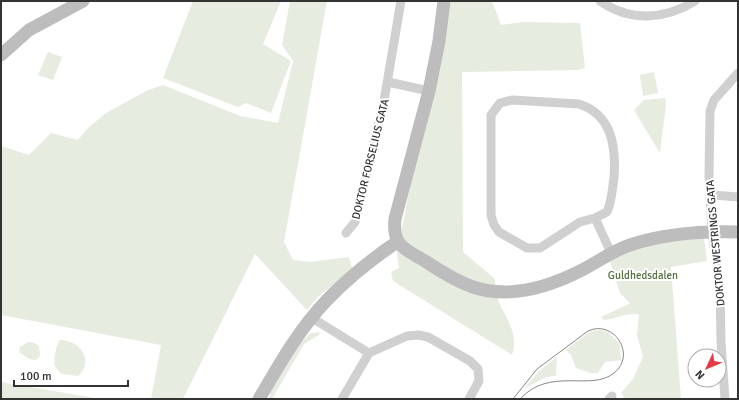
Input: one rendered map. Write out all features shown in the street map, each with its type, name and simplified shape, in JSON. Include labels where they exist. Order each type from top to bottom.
[{"type":"street","points":[[1,55],[29,30],[84,1]]},
{"type":"street","name":"DOKTOR FORSELIUS GATA","points":[[346,233],[355,222],[388,82],[401,1]]},
{"type":"street","points":[[444,1],[439,41],[429,91],[394,227],[397,242],[407,251],[460,282],[473,287],[497,292],[512,292],[544,286],[582,270],[611,253],[630,245],[652,240],[712,232],[738,232]]},
{"type":"street","points":[[600,1],[616,11],[648,17],[670,14],[695,1]]},
{"type":"street","name":"DOKTOR WESTRINGS GATA","points":[[725,399],[720,342],[720,287],[712,232],[712,195],[709,175],[711,106],[738,73]]},
{"type":"street","points":[[388,82],[429,91]]},
{"type":"street","points":[[512,100],[579,104],[586,106],[598,114],[605,122],[616,157],[610,206],[603,215],[595,218],[580,222],[540,248],[527,248],[499,232],[494,225],[491,215],[490,115],[500,103],[512,100]]},
{"type":"street","points":[[712,195],[738,198]]},
{"type":"street","points":[[595,218],[611,253]]},
{"type":"street","points":[[259,399],[288,351],[312,318],[336,292],[366,265],[397,242]]},
{"type":"street","points":[[312,318],[369,353]]},
{"type":"street","points":[[342,399],[369,353],[407,336],[418,334],[428,337],[470,361],[478,369],[479,381],[470,399]]},
{"type":"green space","points":[[193,1],[281,1],[263,44],[291,61],[271,113],[246,103],[238,107],[163,78]]},
{"type":"green space","points":[[290,1],[327,1],[284,242],[293,260],[310,262],[349,257],[352,268],[317,298],[307,310],[255,254],[183,399],[151,399],[161,345],[1,315],[1,146],[29,155],[51,133],[78,140],[88,128],[106,113],[146,91],[163,85],[240,116],[278,123],[293,61],[282,45]]},
{"type":"green space","points":[[446,1],[492,1],[501,25],[524,22],[580,23],[585,68],[578,70],[462,72],[463,252],[495,279],[496,295],[510,324],[514,338],[512,355],[393,281],[391,272],[399,268],[397,254]]},
{"type":"green space","points":[[48,52],[62,57],[53,80],[38,75]]},
{"type":"green space","points":[[654,72],[658,93],[643,96],[640,75]]},
{"type":"green space","points":[[665,98],[666,105],[660,153],[634,110],[644,100]]},
{"type":"green space","name":"Guldhedsdalen","points":[[704,238],[707,261],[671,267],[681,399],[625,399],[621,393],[633,379],[643,357],[637,335],[639,314],[634,314],[634,316],[633,314],[626,315],[604,320],[601,317],[629,304],[629,302],[620,293],[609,258],[636,245]]},
{"type":"green space","points":[[601,330],[608,332],[620,344],[621,360],[605,362],[598,373],[591,373],[576,368],[571,355],[566,350],[591,331]]},
{"type":"green space","points":[[320,332],[319,335],[304,344],[272,399],[270,399],[270,388],[298,345],[311,333]]},
{"type":"green space","points":[[60,340],[74,344],[83,352],[85,364],[83,370],[78,376],[62,374],[55,366],[55,353]]},
{"type":"green space","points":[[28,342],[39,346],[40,356],[36,360],[29,359],[19,352],[20,347]]},
{"type":"green space","points":[[557,357],[556,376],[546,377],[525,388],[539,371]]},
{"type":"green space","points":[[1,382],[101,399],[1,399]]},
{"type":"tram line","points":[[513,399],[537,369],[588,331],[598,329],[606,330],[614,334],[619,341],[623,349],[623,357],[621,366],[614,373],[605,378],[594,380],[557,381],[544,384],[532,389],[520,399]]}]
